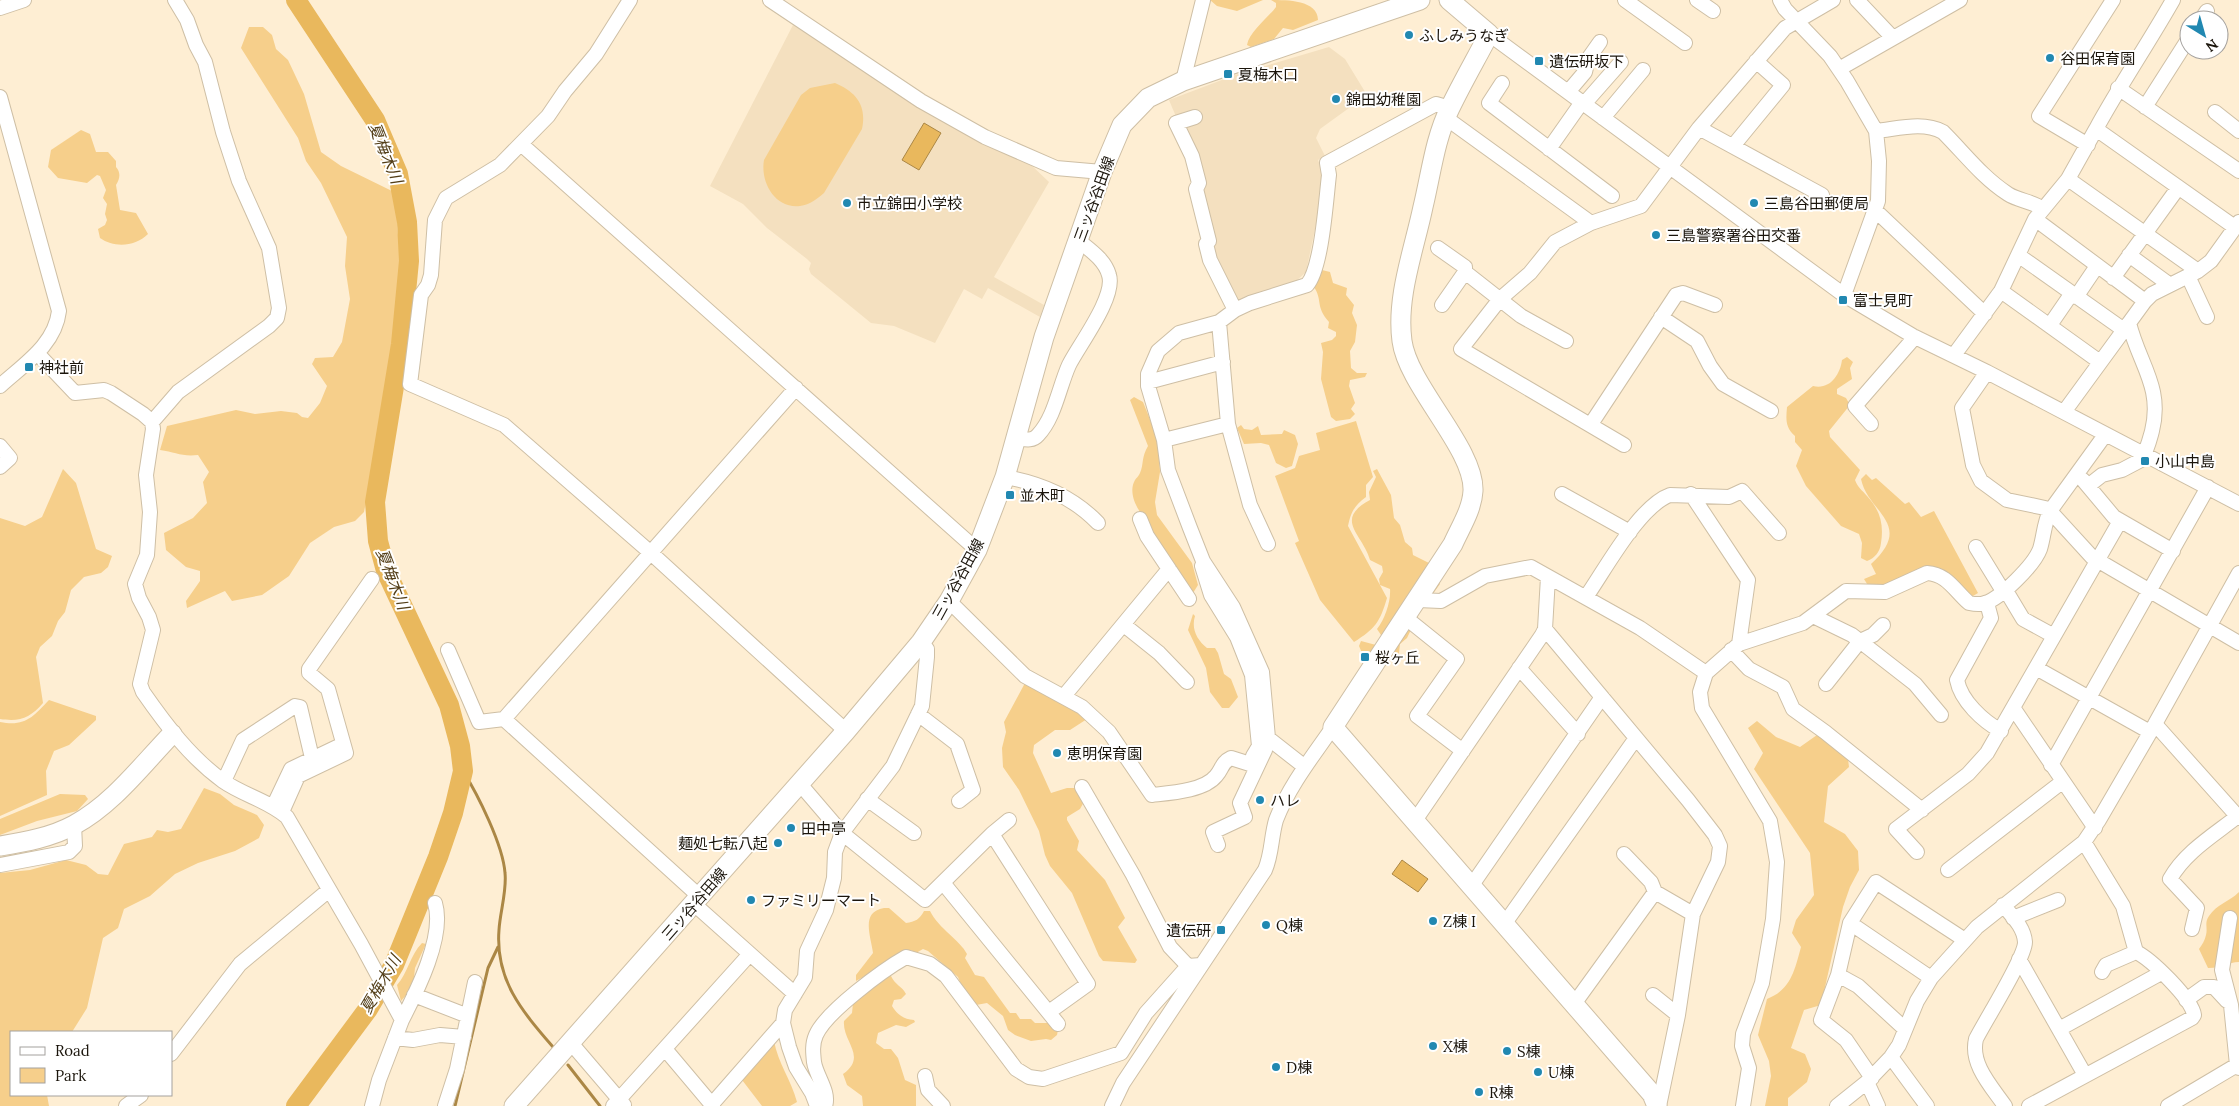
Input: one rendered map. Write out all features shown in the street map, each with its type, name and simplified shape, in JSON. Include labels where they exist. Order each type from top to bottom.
[{"type":"street","points":[[0,8],[24,0]]},
{"type":"street","points":[[152,422],[178,392],[269,326],[278,314],[278,294],[269,248],[239,181],[223,132],[205,62],[196,45],[187,20],[175,0]]},
{"type":"street","points":[[630,0],[596,54],[565,91],[548,116],[500,165],[454,191],[446,198],[439,209],[435,220],[431,275],[428,285],[421,295],[410,384],[504,425],[651,553],[846,731]]},
{"type":"street","points":[[770,0],[921,100],[985,137],[1056,168],[1102,172]]},
{"type":"street","points":[[1183,81],[1203,0]]},
{"type":"street","name":"三ッ谷谷田線","points":[[514,1106],[846,731],[921,642],[949,601],[977,550],[1005,477],[1044,337],[1102,172],[1122,125],[1148,98],[1183,81],[1420,0]]},
{"type":"street","points":[[1449,0],[1489,34],[1844,295],[1915,337],[1987,372],[2239,504]]},
{"type":"street","points":[[1624,0],[1685,43]]},
{"type":"street","points":[[1696,0],[1713,11]]},
{"type":"street","points":[[1780,0],[1796,21],[1830,56],[1876,131],[1879,161],[1876,211],[1844,295]]},
{"type":"street","points":[[1624,445],[1461,349],[1500,299],[1530,273],[1555,242],[1590,223],[1641,206],[1698,128],[1785,28],[1833,0]]},
{"type":"street","points":[[1857,0],[1893,38]]},
{"type":"street","points":[[1839,69],[1960,0]]},
{"type":"street","points":[[2088,145],[2039,116],[2113,0]]},
{"type":"street","points":[[1954,355],[2001,291],[2039,214],[2068,180],[2118,88],[2142,56],[2173,0]]},
{"type":"street","points":[[1112,1106],[1123,1084],[1194,965],[1265,870],[1270,859],[1276,821],[1305,767],[1334,727],[1418,600],[1453,544],[1467,513],[1473,491],[1471,476],[1460,451],[1411,365],[1402,344],[1400,322],[1404,294],[1439,138],[1448,113],[1489,34]]},
{"type":"street","points":[[1568,92],[1585,72],[1588,59],[1600,42]]},
{"type":"street","points":[[2145,106],[2179,53]]},
{"type":"street","points":[[1733,146],[1783,85],[1756,61]]},
{"type":"street","points":[[1549,149],[1583,103],[1621,62]]},
{"type":"street","points":[[1603,118],[1643,70]]},
{"type":"street","points":[[1502,84],[1489,103],[1612,196]]},
{"type":"street","points":[[2118,88],[2239,171]]},
{"type":"street","points":[[0,97],[2,114],[58,308],[56,328],[37,352],[0,386]]},
{"type":"street","points":[[1218,845],[1213,832],[1245,817],[1240,803],[1265,750],[1268,738],[1262,672],[1233,607],[1203,561],[1168,470],[1164,440],[1148,382],[1151,364],[1158,351],[1179,333],[1218,322],[1235,310],[1273,295],[1300,289],[1311,280],[1317,263],[1329,175],[1327,163],[1436,104],[1590,223]]},
{"type":"street","points":[[2215,112],[2239,131]]},
{"type":"street","points":[[1195,117],[1176,123],[1192,156],[1199,183],[1196,189],[1209,241],[1206,244],[1210,260],[1235,310]]},
{"type":"street","points":[[1876,131],[1934,127],[1950,139],[1986,178],[2009,195],[2030,201],[2039,214],[2097,266],[2145,301]]},
{"type":"street","points":[[1698,128],[1822,194]]},
{"type":"street","points":[[2064,412],[2145,301],[2193,273],[2216,255],[2237,225],[2178,188],[2096,129]]},
{"type":"street","points":[[521,144],[977,550]]},
{"type":"street","points":[[2068,180],[2145,232],[2193,273],[2206,317]]},
{"type":"street","points":[[2113,278],[2178,188]]},
{"type":"street","points":[[1876,211],[1985,314]]},
{"type":"street","points":[[1016,438],[1030,440],[1039,434],[1053,407],[1070,365],[1098,317],[1109,289],[1109,275],[1104,266],[1097,257],[1078,241]]},
{"type":"street","points":[[1438,248],[1465,267],[1465,272],[1442,305]]},
{"type":"street","points":[[2018,255],[2074,295],[2127,326],[2155,397],[2154,419],[2145,454],[2136,464],[2102,475],[2088,486]]},
{"type":"street","points":[[2129,255],[2170,285]]},
{"type":"street","points":[[2050,325],[2097,266]]},
{"type":"street","points":[[1465,272],[1521,316],[1566,340]]},
{"type":"street","points":[[2001,291],[2100,362]]},
{"type":"street","points":[[1591,424],[1678,293],[1714,305]]},
{"type":"street","points":[[1661,318],[1697,341],[1710,366],[1723,384],[1771,411]]},
{"type":"street","points":[[1218,322],[1228,424],[1250,505],[1268,544]]},
{"type":"street","points":[[1871,424],[1855,406],[1915,337]]},
{"type":"street","points":[[37,352],[75,393],[104,390],[152,422],[153,429],[146,475],[150,512],[149,536],[147,555],[135,584],[153,630],[140,684],[143,692],[172,734],[224,781],[278,810],[297,832],[402,1020]]},
{"type":"street","points":[[1148,382],[1223,362]]},
{"type":"street","points":[[1987,372],[1962,408],[1975,473],[1986,486],[2007,500],[2050,511],[2096,560],[2239,643]]},
{"type":"street","points":[[448,650],[479,722],[504,719],[796,388]]},
{"type":"street","points":[[1164,440],[1228,424]]},
{"type":"street","points":[[1743,1106],[1749,1068],[1742,1046],[1743,1034],[1763,977],[1773,919],[1777,862],[1770,821],[1702,708],[1700,692],[1706,673],[1735,647],[1794,626],[1813,616],[1846,591],[1885,592],[1927,573],[1944,577],[1969,603],[1987,603],[2004,590],[2034,560],[2042,541],[2045,522],[2050,511],[2105,435]]},
{"type":"street","points":[[0,446],[10,458],[0,467]]},
{"type":"street","points":[[2078,474],[2103,506],[2120,521],[2173,550]]},
{"type":"street","points":[[1005,477],[1031,481],[1061,495],[1090,515],[1098,523]]},
{"type":"street","points":[[2051,765],[2088,696],[2208,487]]},
{"type":"street","points":[[1586,597],[1647,509],[1662,498],[1670,495],[1691,494],[1729,497],[1742,490],[1779,533]]},
{"type":"street","points":[[1562,494],[1630,532]]},
{"type":"street","points":[[1691,494],[1748,580],[1735,647],[1749,669],[1783,687],[1792,709],[1825,732],[1922,810]]},
{"type":"street","points":[[1140,519],[1147,536],[1189,599]]},
{"type":"street","points":[[1918,852],[1908,844],[1896,829],[1979,764],[2014,709],[2096,560],[2120,521]]},
{"type":"street","points":[[1976,547],[2023,619],[2054,636]]},
{"type":"street","points":[[1203,561],[1202,570],[1210,595],[1237,637],[1252,675],[1259,746],[1250,764],[1244,785],[1245,793]]},
{"type":"street","points":[[1418,600],[1436,602],[1449,599],[1485,576],[1527,566],[1640,628],[1706,673]]},
{"type":"street","points":[[1064,696],[1169,569]]},
{"type":"street","points":[[1837,1106],[1869,1080],[1891,1057],[1917,1001],[1931,978],[1965,940],[2003,905],[2084,842],[2153,728],[2239,573]]},
{"type":"street","points":[[1414,822],[1545,630],[1548,577]]},
{"type":"street","points":[[278,810],[298,776],[346,753],[328,689],[309,673],[309,669],[372,579]]},
{"type":"street","points":[[949,601],[1025,676],[1082,707],[1109,732],[1152,795],[1194,789],[1216,776],[1223,762],[1231,758],[1250,764]]},
{"type":"street","points":[[1987,603],[1991,618],[1957,680],[1964,696],[1981,717],[2001,731]]},
{"type":"street","points":[[1813,616],[1848,632],[1860,641],[1921,689],[1941,715]]},
{"type":"street","points":[[1406,618],[1457,659],[1418,716],[1463,751]]},
{"type":"street","points":[[1124,625],[1159,652],[1187,682]]},
{"type":"street","points":[[1826,684],[1860,641],[1873,635],[1883,625]]},
{"type":"street","points":[[1545,630],[1688,800],[1715,835],[1720,846],[1718,862],[1693,914],[1678,1015],[1658,1106]]},
{"type":"street","points":[[817,1106],[812,1093],[796,1067],[783,1023],[784,1010],[805,977],[807,951],[826,910],[834,878],[835,852],[842,833],[893,766],[918,714],[925,692],[927,657],[926,647],[921,642]]},
{"type":"street","points":[[1519,668],[1578,734]]},
{"type":"street","points":[[2036,668],[2153,728],[2238,817],[2194,850],[2176,868],[2170,879],[2197,908],[2192,930]]},
{"type":"street","points":[[1472,885],[1602,697]]},
{"type":"street","points":[[224,781],[243,740],[295,706],[300,707],[312,758]]},
{"type":"street","points":[[2014,709],[2094,828]]},
{"type":"street","points":[[918,714],[957,744],[973,790],[959,800]]},
{"type":"street","points":[[504,719],[697,900],[749,954],[795,994]]},
{"type":"street","points":[[1334,727],[1414,822],[1472,885],[1652,1094],[1658,1106]]},
{"type":"street","points":[[0,846],[50,835],[74,825],[106,803],[172,734]]},
{"type":"street","points":[[1268,738],[1305,767]]},
{"type":"street","points":[[1504,923],[1636,738]]},
{"type":"street","points":[[278,810],[288,772],[312,758],[337,747]]},
{"type":"street","points":[[1948,870],[2062,782]]},
{"type":"street","points":[[800,784],[842,833],[925,900],[944,884],[992,834],[1009,820]]},
{"type":"street","points":[[1082,787],[1133,875],[1170,947],[1194,965]]},
{"type":"street","points":[[867,799],[914,833]]},
{"type":"street","points":[[0,865],[69,852],[75,846],[74,825]]},
{"type":"street","points":[[992,834],[1088,984],[1049,1012]]},
{"type":"street","points":[[2029,1106],[2192,1018],[2194,1011],[2151,961],[2136,952],[2123,906],[2084,842]]},
{"type":"street","points":[[1624,854],[1651,882],[1655,892],[1693,914]]},
{"type":"street","points":[[1878,1106],[1869,1080],[1846,1040],[1821,1020],[1838,975],[1850,923],[1876,882],[1965,940]]},
{"type":"street","points":[[944,884],[1058,1024]]},
{"type":"street","points":[[172,1053],[240,964],[329,890]]},
{"type":"street","points":[[1574,1004],[1655,892]]},
{"type":"street","points":[[2014,918],[2058,900]]},
{"type":"street","points":[[372,1106],[379,1080],[402,1020],[414,995],[434,939],[438,921],[435,903]]},
{"type":"street","points":[[2003,905],[2022,929],[2025,943],[2019,959],[1976,1039],[1974,1048],[1977,1063],[2005,1106]]},
{"type":"street","points":[[2168,1106],[2238,1066],[2237,1032],[2222,970],[2230,918]]},
{"type":"street","points":[[1850,923],[1931,978]]},
{"type":"street","points":[[2102,972],[2106,965],[2136,952]]},
{"type":"street","points":[[571,1043],[619,1104],[749,954]]},
{"type":"street","points":[[825,1106],[823,1088],[814,1064],[813,1045],[817,1034],[827,1020],[858,991],[906,957],[930,964],[946,976],[1016,1069],[1029,1077],[1042,1079],[1120,1053],[1146,1014],[1194,965]]},
{"type":"street","points":[[2019,959],[2061,1028],[2085,1075]]},
{"type":"street","points":[[2061,1028],[2161,973]]},
{"type":"street","points":[[1838,975],[1858,986],[1905,1029]]},
{"type":"street","points":[[446,1106],[450,1099],[464,1037],[474,982]]},
{"type":"street","points":[[2186,1000],[2204,987],[2214,987],[2231,1005]]},
{"type":"street","points":[[414,995],[468,1016]]},
{"type":"street","points":[[1653,995],[1678,1015]]},
{"type":"street","points":[[665,1049],[712,1105],[783,1023]]},
{"type":"street","points":[[395,1038],[413,1040],[440,1035],[464,1037]]},
{"type":"street","points":[[1891,1057],[1927,1106]]},
{"type":"street","points":[[925,1076],[928,1090],[943,1106]]},
{"type":"street","points":[[126,1106],[139,1096]]},
{"type":"shaded area","points":[[793,25],[917,106],[1029,163],[1049,182],[994,277],[1044,305],[1040,317],[988,288],[982,299],[964,289],[935,343],[894,326],[871,323],[811,274],[809,269],[811,263],[767,228],[743,204],[710,186]]},
{"type":"shaded area","points":[[1329,47],[1345,59],[1367,95],[1320,129],[1316,138],[1325,156],[1318,160],[1323,173],[1319,210],[1306,272],[1294,283],[1236,304],[1214,260],[1177,119],[1169,100],[1235,75]]},
{"type":"shaded area","points":[[924,123],[941,133],[919,170],[902,160]]},
{"type":"shaded area","points":[[1402,860],[1428,879],[1418,892],[1392,874]]},
{"type":"green space","points":[[1210,0],[1263,0],[1237,11],[1217,6]]},
{"type":"green space","points":[[1271,0],[1300,2],[1313,8],[1317,13],[1318,20],[1293,30],[1283,28],[1274,39],[1251,47],[1247,45],[1251,35],[1276,7],[1276,3]]},
{"type":"green space","points":[[249,27],[263,27],[272,35],[276,49],[288,60],[304,94],[321,152],[341,166],[392,191],[398,210],[397,228],[404,277],[387,395],[364,512],[355,521],[334,527],[310,543],[289,576],[262,595],[232,601],[225,591],[187,608],[186,601],[200,581],[200,571],[186,567],[166,550],[164,533],[193,518],[207,503],[203,482],[209,472],[198,455],[183,455],[160,450],[167,426],[236,410],[255,414],[281,411],[297,413],[302,417],[308,418],[320,403],[327,386],[312,364],[315,358],[333,357],[342,342],[350,299],[345,266],[347,237],[321,183],[306,161],[298,138],[241,48]]},
{"type":"green space","points":[[835,83],[849,91],[858,100],[863,113],[862,129],[824,193],[814,201],[800,206],[791,206],[783,203],[777,199],[767,185],[764,177],[764,160],[801,95],[810,88]]},
{"type":"green space","points":[[81,130],[90,134],[96,152],[108,152],[116,161],[119,173],[116,185],[120,210],[136,213],[148,234],[137,242],[118,245],[100,238],[98,229],[105,225],[107,220],[105,214],[107,204],[103,198],[106,190],[100,176],[97,175],[87,183],[58,178],[48,167],[51,150]]},
{"type":"green space","points":[[1322,270],[1330,272],[1333,283],[1347,288],[1346,295],[1354,305],[1352,313],[1357,325],[1355,342],[1350,351],[1351,368],[1357,373],[1367,373],[1365,377],[1350,380],[1349,386],[1355,403],[1351,409],[1355,414],[1350,419],[1336,421],[1331,417],[1321,379],[1323,352],[1321,343],[1332,340],[1336,336],[1336,332],[1328,328],[1329,322],[1320,308],[1317,292],[1314,287],[1317,274]]},
{"type":"green space","points":[[1847,357],[1853,362],[1850,368],[1852,379],[1837,389],[1837,394],[1846,398],[1850,405],[1829,431],[1830,437],[1860,470],[1855,480],[1875,507],[1880,518],[1882,536],[1880,549],[1877,554],[1867,561],[1861,558],[1862,543],[1859,534],[1841,526],[1806,486],[1796,466],[1802,450],[1795,442],[1795,436],[1789,429],[1786,419],[1787,407],[1813,386],[1824,386],[1833,380],[1839,371],[1842,360]]},
{"type":"green space","points":[[1134,397],[1143,402],[1155,432],[1160,472],[1155,502],[1157,515],[1192,563],[1198,585],[1193,593],[1188,593],[1134,500],[1133,485],[1140,473],[1144,454],[1148,446],[1130,400]]},
{"type":"green space","points":[[1356,421],[1373,477],[1366,485],[1366,497],[1354,510],[1348,526],[1387,598],[1376,624],[1354,642],[1320,600],[1295,543],[1299,541],[1275,476],[1295,468],[1299,456],[1320,450],[1316,433]]},
{"type":"green space","points":[[1241,425],[1244,429],[1252,430],[1258,426],[1261,435],[1282,434],[1284,430],[1295,435],[1298,444],[1292,466],[1286,468],[1276,463],[1269,445],[1261,443],[1244,444],[1237,428]]},
{"type":"green space","points":[[63,469],[76,483],[96,549],[112,556],[108,567],[101,573],[84,577],[71,590],[65,612],[58,621],[52,636],[40,647],[36,657],[43,703],[24,718],[13,720],[0,719],[0,518],[25,526],[42,517]]},
{"type":"green space","points":[[1377,469],[1391,495],[1394,518],[1400,525],[1405,542],[1412,548],[1413,555],[1431,564],[1440,584],[1419,613],[1407,638],[1400,644],[1399,653],[1394,657],[1378,653],[1373,655],[1367,652],[1362,653],[1359,646],[1361,641],[1376,645],[1381,641],[1381,635],[1377,629],[1385,615],[1390,594],[1390,589],[1380,585],[1379,579],[1383,572],[1382,566],[1370,560],[1352,521],[1353,514],[1359,507],[1370,500],[1369,492],[1376,477],[1373,471]]},
{"type":"green space","points":[[1866,474],[1872,480],[1876,478],[1905,504],[1909,502],[1921,517],[1934,511],[1978,593],[1973,596],[1969,595],[1946,572],[1934,567],[1885,586],[1869,587],[1864,579],[1876,574],[1871,564],[1883,550],[1889,539],[1889,528],[1885,519],[1865,491],[1861,479]]},
{"type":"green space","points":[[1193,614],[1195,616],[1194,630],[1198,638],[1207,648],[1215,648],[1224,674],[1231,679],[1238,697],[1229,708],[1222,708],[1210,692],[1206,668],[1188,630]]},
{"type":"green space","points":[[1025,683],[1051,692],[1087,719],[1070,730],[1055,730],[1034,745],[1033,753],[1051,793],[1067,788],[1078,788],[1085,800],[1080,809],[1067,817],[1067,820],[1079,841],[1077,850],[1105,880],[1125,918],[1118,927],[1137,960],[1135,963],[1103,961],[1099,956],[1072,893],[1050,866],[1039,831],[1019,790],[1003,767],[1002,748],[1006,732],[1004,722]]},
{"type":"green space","points":[[49,700],[96,716],[96,720],[69,745],[54,751],[46,771],[47,795],[0,816],[0,722],[22,722],[33,716]]},
{"type":"green space","points":[[1757,721],[1776,737],[1800,747],[1817,735],[1848,759],[1849,767],[1828,786],[1824,822],[1845,834],[1858,851],[1859,870],[1850,887],[1843,907],[1821,1005],[1804,1010],[1791,1048],[1805,1054],[1811,1069],[1807,1082],[1788,1098],[1788,1106],[1765,1106],[1771,1076],[1769,1061],[1758,1035],[1767,999],[1782,990],[1794,971],[1801,947],[1792,933],[1796,920],[1814,895],[1810,853],[1754,769],[1763,753],[1748,728]]},
{"type":"green space","points":[[204,788],[220,794],[234,805],[257,815],[264,825],[259,838],[235,851],[198,863],[175,874],[150,896],[124,909],[118,928],[103,938],[87,1008],[73,1031],[10,1031],[10,1096],[47,1096],[49,1106],[0,1106],[0,873],[30,870],[66,860],[86,865],[98,874],[108,875],[124,844],[152,837],[157,830],[168,832],[181,829]]},
{"type":"green space","points":[[60,794],[85,795],[88,799],[77,811],[37,821],[0,835],[0,819]]},
{"type":"green space","points":[[2239,892],[2239,962],[2208,968],[2199,949],[2206,937],[2206,923],[2212,912]]},
{"type":"green space","points":[[889,908],[906,923],[917,920],[924,911],[930,911],[964,949],[967,954],[965,958],[975,975],[984,977],[1010,1013],[1016,1013],[1020,1019],[1031,1019],[1035,1023],[1052,1023],[1058,1030],[1057,1035],[1051,1040],[1031,1041],[1015,1035],[1008,1030],[1003,1016],[987,1003],[976,1005],[964,993],[958,977],[928,951],[923,949],[916,953],[911,950],[856,981],[856,975],[873,953],[869,920],[877,910]]},
{"type":"green space","points":[[422,943],[426,944],[415,968],[413,987],[401,1001],[397,985]]},
{"type":"green space","points":[[891,976],[906,994],[901,999],[894,1000],[892,1006],[901,1016],[915,1022],[906,1027],[896,1025],[878,1033],[876,1043],[884,1049],[891,1049],[898,1058],[905,1080],[916,1085],[916,1106],[863,1106],[862,1096],[847,1085],[843,1074],[850,1067],[854,1055],[844,1029],[844,1021],[852,1013],[853,1003],[884,977]]},
{"type":"green space","points":[[774,1041],[778,1057],[797,1102],[790,1106],[762,1106],[739,1076]]},
{"type":"waterway","name":"夏梅木川","points":[[296,0],[375,120],[398,174],[407,222],[409,261],[401,344],[375,502],[378,541],[386,571],[449,705],[460,746],[463,771],[453,813],[438,857],[394,965],[368,1009],[296,1106]]},
{"type":"waterway","points":[[463,771],[489,820],[503,862],[505,887],[499,930],[499,948],[506,980],[521,1007],[553,1047]]},
{"type":"waterway","points":[[455,1106],[488,968],[498,947]]},
{"type":"waterway","points":[[568,1065],[600,1106]]},
{"type":"place","name":"ふしみうなぎ","points":[[1409,35]]},
{"type":"place","name":"谷田保育園","points":[[2050,58]]},
{"type":"place","name":"遺伝研坂下","points":[[1539,61]]},
{"type":"place","name":"夏梅木口","points":[[1228,74]]},
{"type":"place","name":"錦田幼稚園","points":[[1336,99]]},
{"type":"place","name":"市立錦田小学校","points":[[847,203]]},
{"type":"place","name":"三島谷田郵便局","points":[[1754,203]]},
{"type":"place","name":"三島警察署谷田交番","points":[[1656,235]]},
{"type":"place","name":"富士見町","points":[[1843,300]]},
{"type":"place","name":"神社前","points":[[29,367]]},
{"type":"place","name":"小山中島","points":[[2145,461]]},
{"type":"place","name":"並木町","points":[[1010,495]]},
{"type":"place","name":"桜ヶ丘","points":[[1365,657]]},
{"type":"place","name":"恵明保育園","points":[[1057,753]]},
{"type":"place","name":"ハレ","points":[[1260,800]]},
{"type":"place","name":"田中亭","points":[[791,828]]},
{"type":"place","name":"麺処七転八起","points":[[778,843]]},
{"type":"place","name":"ファミリーマート","points":[[751,900]]},
{"type":"place","name":"Z棟 I","points":[[1433,921]]},
{"type":"place","name":"Q棟","points":[[1266,925]]},
{"type":"place","name":"遺伝研","points":[[1221,930]]},
{"type":"place","name":"X棟","points":[[1433,1046]]},
{"type":"place","name":"S棟","points":[[1507,1051]]},
{"type":"place","name":"D棟","points":[[1276,1067]]},
{"type":"place","name":"U棟","points":[[1538,1072]]},
{"type":"place","name":"R棟","points":[[1479,1092]]}]
